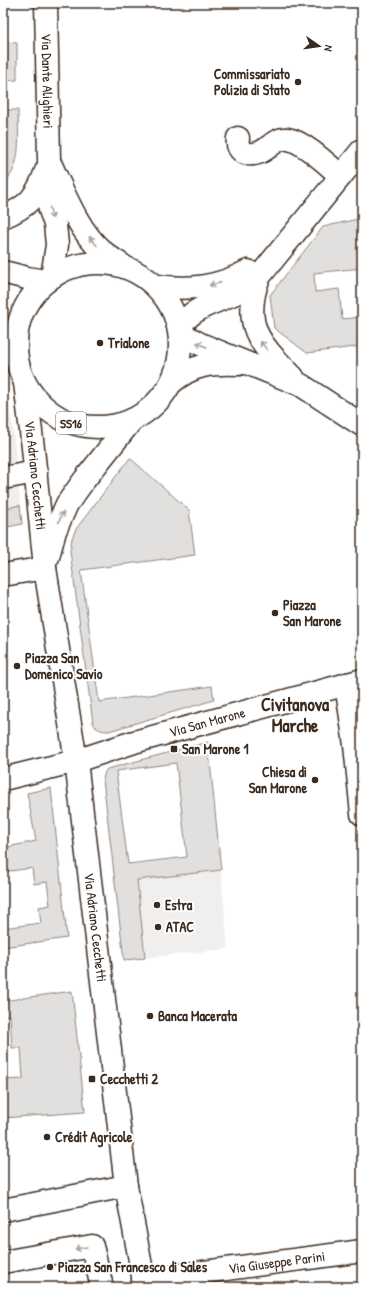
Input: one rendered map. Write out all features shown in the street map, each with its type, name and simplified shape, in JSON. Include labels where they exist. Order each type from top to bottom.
[{"type":"main road","name":"Via Dante Alighieri","points":[[46,3],[49,160],[48,203],[55,224],[57,245],[49,279]]},
{"type":"main road","points":[[238,138],[237,144],[239,149],[243,152],[251,154],[262,151],[281,139],[288,139],[298,142],[341,176]]},
{"type":"main road","points":[[179,330],[193,313],[205,306],[238,292],[259,277],[362,150]]},
{"type":"main road","name":"Via Dante Alighieri","points":[[49,160],[72,211],[87,234],[100,250],[123,266]]},
{"type":"main road","points":[[3,217],[16,212],[28,204],[37,192],[49,160]]},
{"type":"main road","points":[[156,286],[195,288],[234,279],[252,269],[303,223]]},
{"type":"main road","name":"SS16","points":[[105,262],[123,266],[134,270],[156,286],[174,312],[179,330],[180,353],[178,368],[172,383],[154,407],[132,420],[113,426],[91,428],[69,422],[58,417],[45,408],[33,395],[25,383],[19,367],[16,349],[16,336],[20,319],[26,305],[36,290],[49,279],[75,266],[90,263],[105,262]]},
{"type":"main road","points":[[3,272],[27,278],[49,279]]},
{"type":"main road","points":[[259,277],[254,289],[252,301],[254,327],[260,340],[272,356],[301,385]]},
{"type":"main road","name":"SS16","points":[[3,314],[16,336]]},
{"type":"main road","name":"SS16","points":[[179,330],[200,344],[301,385],[362,425]]},
{"type":"main road","name":"SS16","points":[[172,383],[185,372],[200,367],[218,364],[252,364]]},
{"type":"main road","name":"Via Adriano Cecchetti","points":[[25,383],[36,472],[45,568],[76,761],[126,1186],[144,1284]]},
{"type":"main road","name":"Via Adriano Cecchetti","points":[[45,568],[55,532],[67,504],[132,420]]},
{"type":"main road","points":[[3,478],[36,472]]},
{"type":"main road","points":[[3,576],[45,568]]},
{"type":"main road","points":[[354,682],[362,805]]},
{"type":"main road","name":"Via San Marone","points":[[3,779],[76,761],[134,742],[354,682]]},
{"type":"main road","points":[[3,1210],[126,1186]]},
{"type":"main road","points":[[3,1262],[92,1246],[102,1287]]},
{"type":"main road","name":"Via Giuseppe Parini","points":[[144,1284],[362,1251]]},
{"type":"shaded area","points":[[3,42],[17,43],[17,80],[3,81]]},
{"type":"shaded area","points":[[3,110],[18,110],[19,139],[17,160],[14,169],[3,183]]},
{"type":"shaded area","points":[[362,218],[362,268],[314,273],[315,292],[339,289],[342,319],[362,317],[362,346],[307,353],[274,328],[270,295],[323,227]]},
{"type":"shaded area","points":[[3,379],[13,427],[20,505],[3,509]]},
{"type":"shaded area","points":[[130,458],[189,510],[195,555],[81,570],[99,702],[212,686],[214,700],[109,731],[104,731],[98,729],[93,723],[70,551],[72,538],[76,529]]},
{"type":"shaded area","points":[[20,505],[22,524],[3,528],[3,509]]},
{"type":"shaded area","points":[[208,742],[221,870],[137,880],[145,958],[124,960],[103,779],[107,769]],"holes":[[[176,763],[187,857],[128,864],[116,771]]]},
{"type":"shaded area","points":[[51,788],[67,938],[3,947],[3,928],[41,923],[39,907],[50,905],[47,882],[34,884],[32,868],[3,872],[3,848],[36,841],[27,793]]},
{"type":"shaded area","points":[[221,870],[228,949],[124,960],[115,882]]},
{"type":"shaded area","points":[[72,991],[85,1112],[3,1118],[3,1080],[23,1079],[21,1048],[12,1048],[10,1015],[3,1016],[3,1001]]},
{"type":"place","name":"Commissariato Polizia di Stato","points":[[298,82]]},
{"type":"place","name":"Trialone","points":[[100,343]]},
{"type":"place","name":"Piazza San Marone","points":[[275,613]]},
{"type":"place","name":"Piazza San Domenico Savio","points":[[17,666]]},
{"type":"place","name":"San Marone 1","points":[[174,749]]},
{"type":"place","name":"Chiesa di San Marone","points":[[315,780]]},
{"type":"place","name":"Estra","points":[[157,905]]},
{"type":"place","name":"ATAC","points":[[158,927]]},
{"type":"place","name":"Banca Macerata","points":[[150,1016]]},
{"type":"place","name":"Cecchetti 2","points":[[92,1079]]},
{"type":"place","name":"Crédit Agricole","points":[[47,1137]]},
{"type":"place","name":"Piazza San Francesco di Sales","points":[[50,1267]]},
{"type":"district","name":"Civitanova Marche","points":[[295,715]]}]
